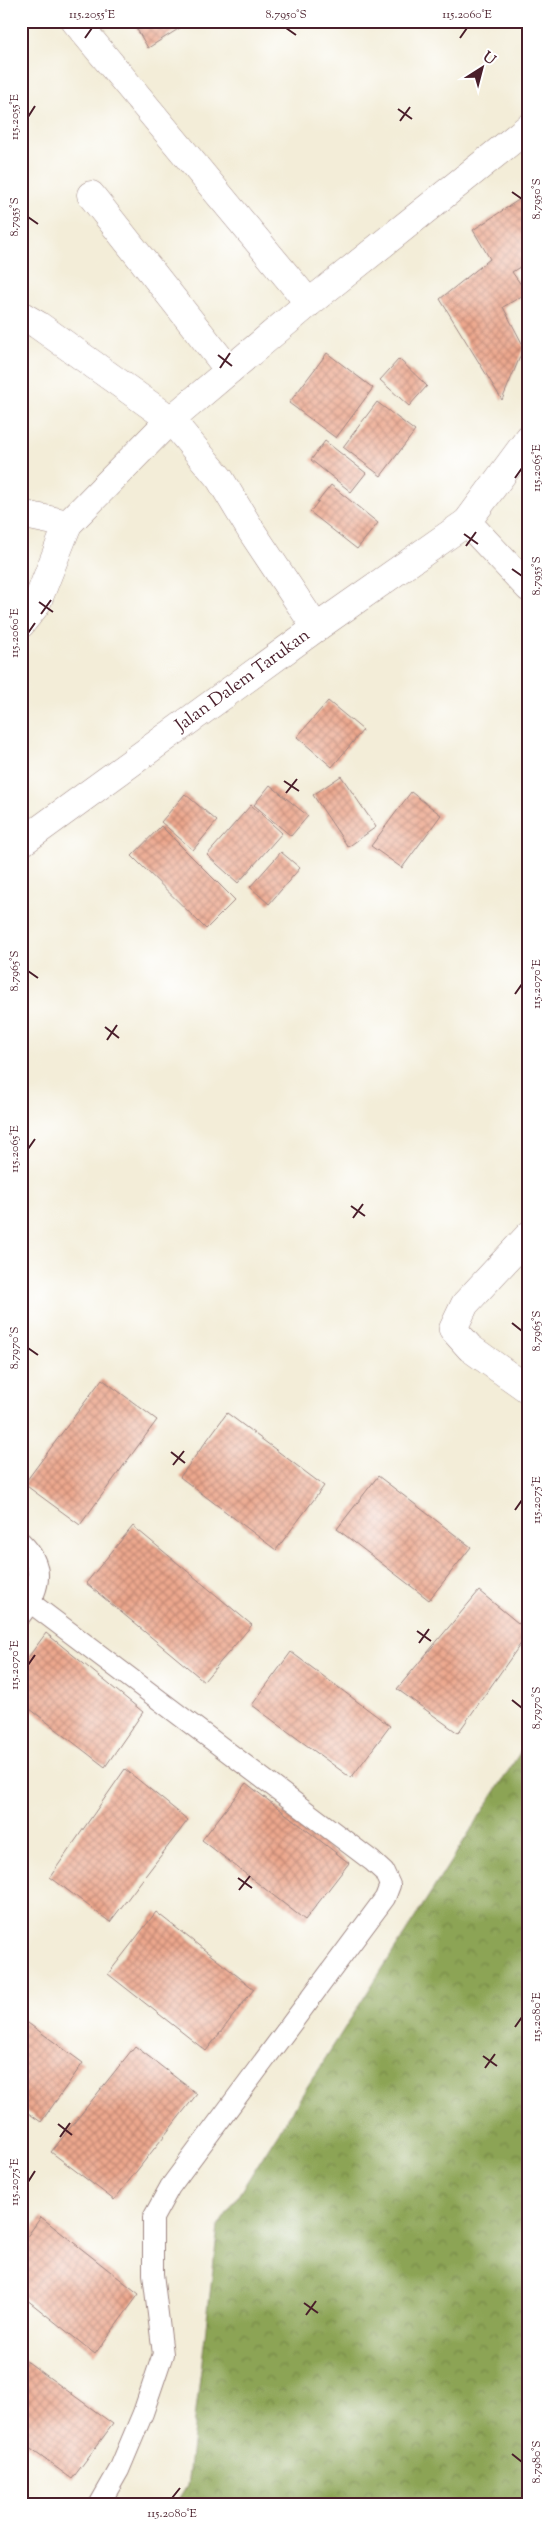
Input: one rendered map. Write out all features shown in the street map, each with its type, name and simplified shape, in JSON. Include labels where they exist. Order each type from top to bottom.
[{"type":"street","points":[[75,21],[309,303]]},
{"type":"street","points":[[21,624],[36,605],[68,524],[171,420],[309,303],[529,127]]},
{"type":"street","points":[[91,195],[229,370]]},
{"type":"street","points":[[21,315],[38,325],[171,420],[220,479],[252,532],[316,628]]},
{"type":"street","name":"Jalan Dalem Tarukan","points":[[21,843],[316,628],[467,522],[529,438]]},
{"type":"street","points":[[22,514],[68,524]]},
{"type":"street","points":[[467,522],[529,588]]},
{"type":"street","points":[[529,1235],[465,1304],[453,1329],[470,1348],[529,1390]]},
{"type":"lane","points":[[21,1542],[34,1555],[39,1582],[26,1609],[372,1860],[384,1872],[390,1885],[385,1898],[170,2187],[153,2218],[154,2274],[163,2354],[143,2413],[119,2470],[99,2505]]},
{"type":"green space","points":[[529,1750],[529,2505],[175,2505],[187,2486],[218,2227],[521,1751]]},
{"type":"building","points":[[132,21],[191,21],[148,48]]},
{"type":"building","points":[[529,193],[529,261],[512,272],[527,293],[503,307],[524,347],[502,400],[440,299],[490,259],[473,230]]},
{"type":"building","points":[[327,353],[373,388],[336,438],[289,403]]},
{"type":"building","points":[[399,359],[427,386],[409,406],[380,380]]},
{"type":"building","points":[[377,402],[415,431],[381,476],[343,447]]},
{"type":"building","points":[[325,441],[366,473],[351,492],[311,460]]},
{"type":"building","points":[[331,485],[378,523],[357,549],[310,512]]},
{"type":"building","points":[[328,701],[363,730],[332,767],[297,737]]},
{"type":"building","points":[[341,776],[376,827],[348,847],[313,795]]},
{"type":"building","points":[[270,785],[308,816],[291,836],[254,805]]},
{"type":"building","points":[[411,792],[441,815],[402,868],[371,846]]},
{"type":"building","points":[[185,794],[217,821],[193,850],[161,822]]},
{"type":"building","points":[[251,805],[282,833],[238,883],[207,855]]},
{"type":"building","points":[[161,826],[235,900],[206,929],[132,856]]},
{"type":"building","points":[[281,852],[300,868],[269,904],[250,887]]},
{"type":"building","points":[[102,1379],[157,1420],[80,1525],[24,1484]]},
{"type":"building","points":[[227,1413],[324,1486],[276,1550],[180,1477]]},
{"type":"building","points":[[378,1476],[471,1547],[429,1600],[337,1529]]},
{"type":"building","points":[[133,1526],[252,1625],[204,1681],[86,1583]]},
{"type":"building","points":[[479,1591],[529,1632],[458,1733],[397,1689]]},
{"type":"building","points":[[46,1633],[143,1712],[105,1767],[21,1702],[21,1667]]},
{"type":"building","points":[[291,1652],[390,1726],[351,1778],[252,1705]]},
{"type":"building","points":[[125,1769],[188,1820],[110,1922],[50,1877]]},
{"type":"building","points":[[246,1783],[349,1863],[305,1920],[202,1840]]},
{"type":"building","points":[[156,1912],[254,1989],[206,2051],[108,1974]]},
{"type":"building","points":[[21,2018],[83,2063],[41,2122],[21,2108]]},
{"type":"building","points":[[135,2046],[197,2094],[114,2200],[51,2152]]},
{"type":"building","points":[[41,2217],[139,2294],[95,2354],[21,2295],[21,2245]]},
{"type":"building","points":[[21,2357],[113,2424],[72,2479],[21,2442]]}]
